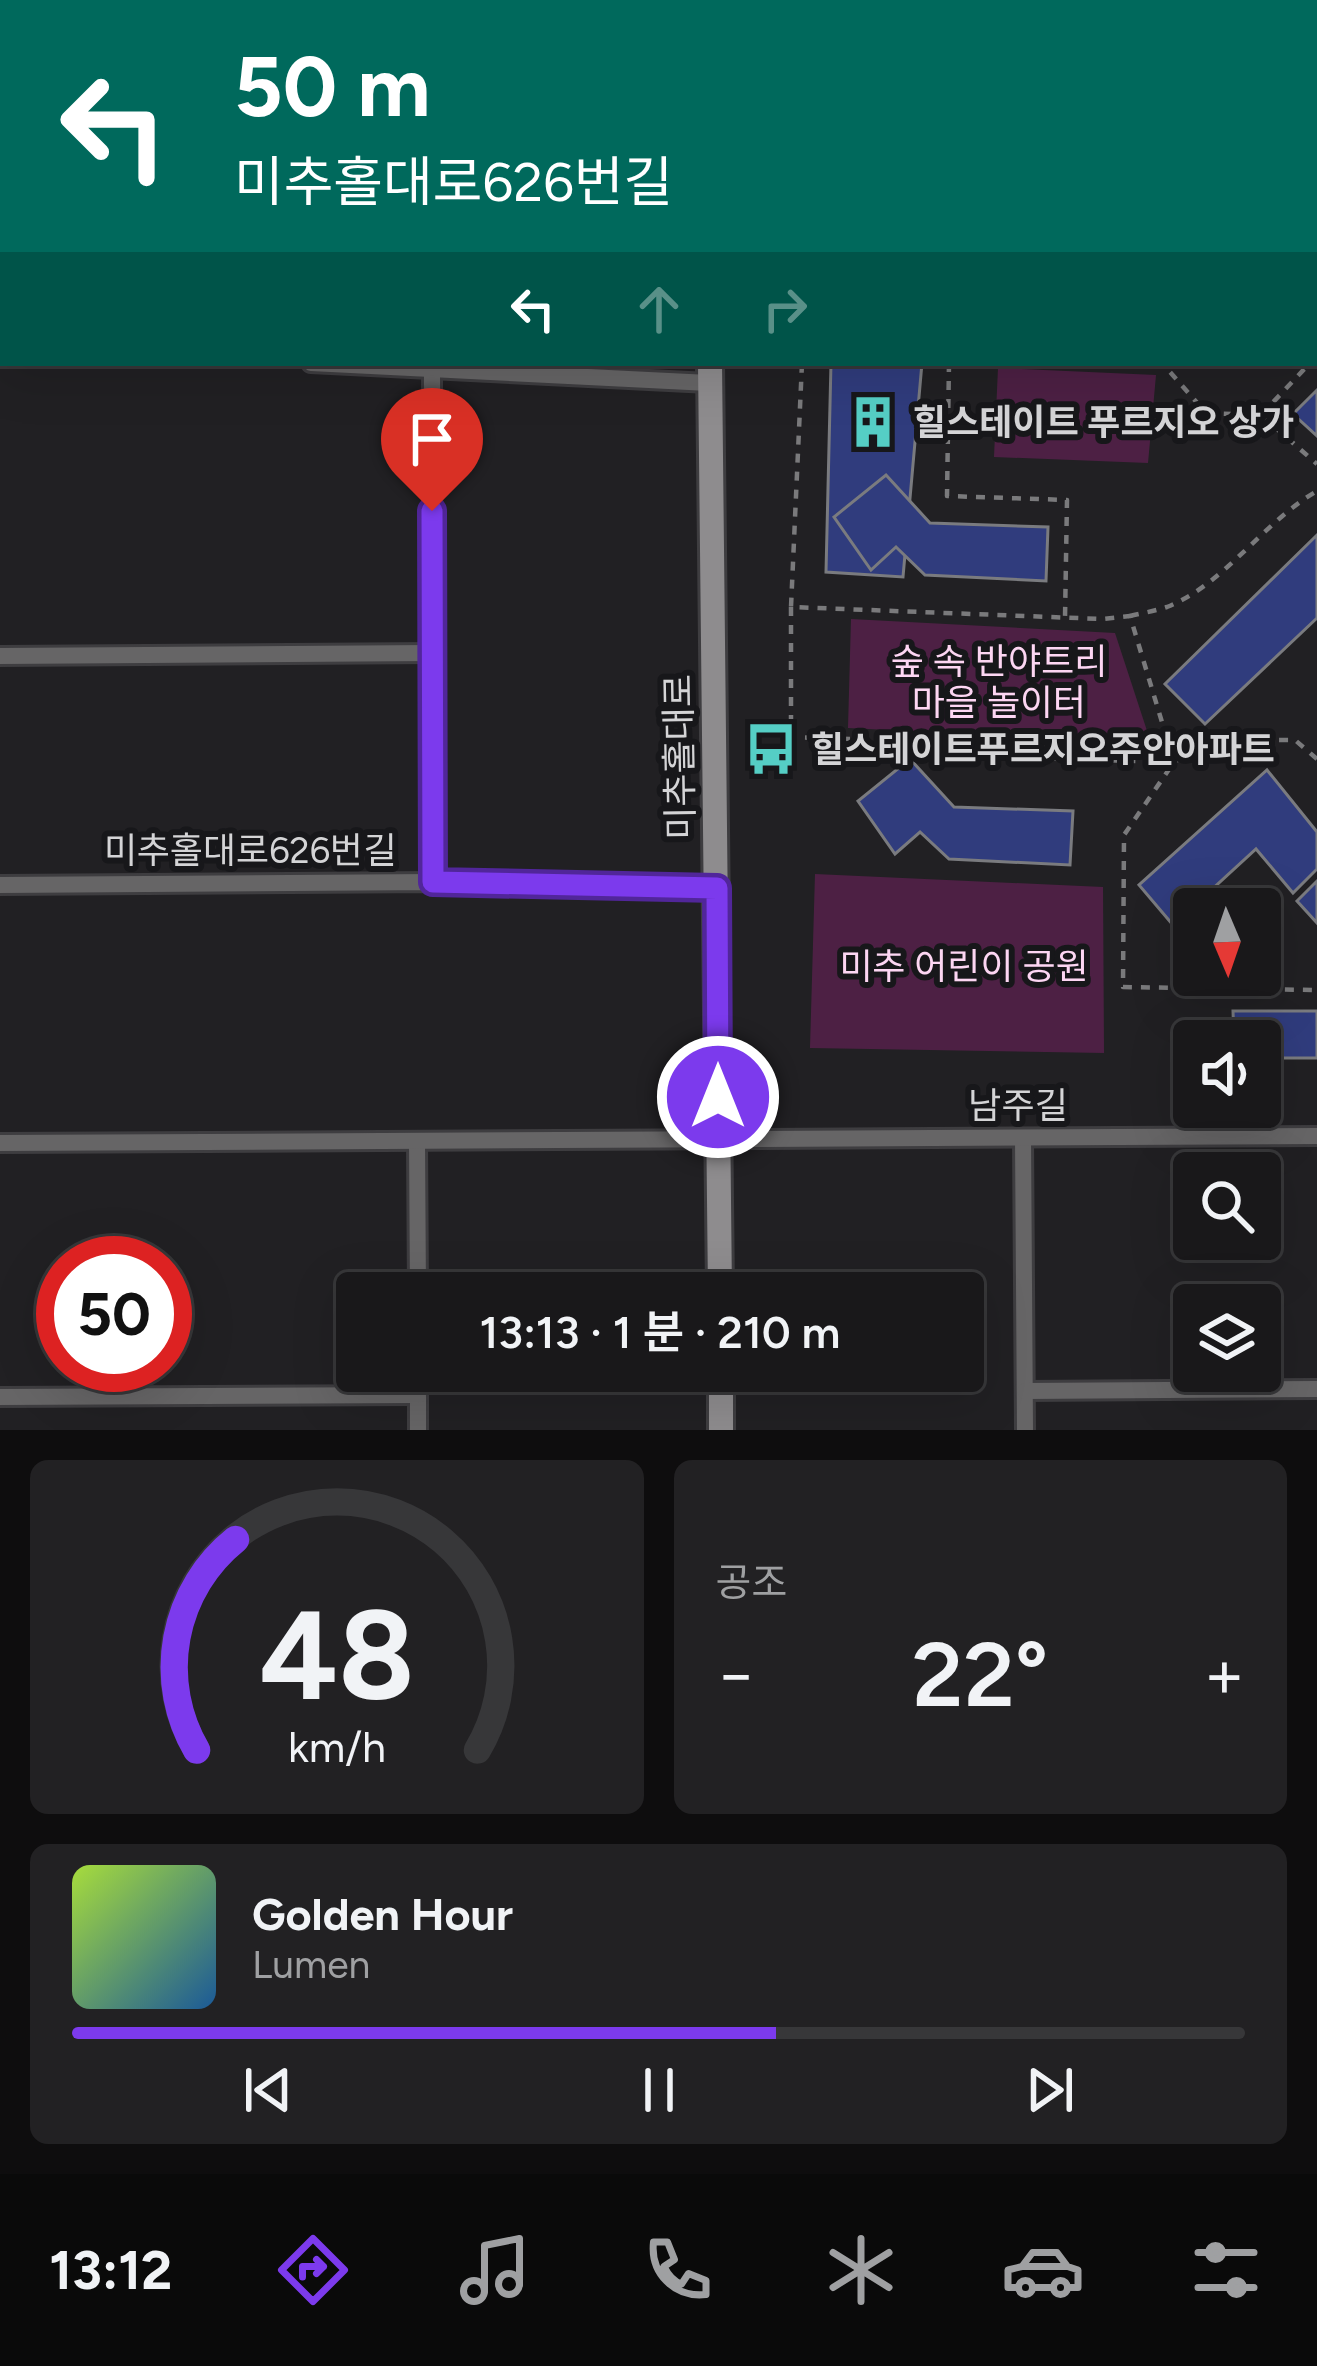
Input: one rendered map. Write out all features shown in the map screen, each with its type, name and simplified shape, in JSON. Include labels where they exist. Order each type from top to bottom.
[{"type":"main road","name":"미추홀대로","points":[[710,373],[720,1272]]},
{"type":"main road","points":[[721,1392],[721,1430]]},
{"type":"lane","points":[[372,366],[710,373]]},
{"type":"lane","points":[[432,369],[433,882]]},
{"type":"lane","points":[[0,656],[432,653]]},
{"type":"lane","name":"미추홀대로626번길","points":[[0,885],[433,882],[717,888]]},
{"type":"lane","name":"남주길","points":[[0,1143],[1317,1136]]},
{"type":"lane","points":[[1023,1138],[1025,1430]]},
{"type":"lane","points":[[417,1142],[418,1272]]},
{"type":"lane","points":[[1024,1391],[1317,1389]]},
{"type":"lane","points":[[0,1397],[418,1395],[418,1423]]},
{"type":"path","points":[[802,366],[791,607],[791,736],[905,741],[949,756],[1174,762]]},
{"type":"path","points":[[949,366],[947,496],[1067,500],[1065,618]]},
{"type":"path","points":[[1165,366],[1206,413],[1262,415],[1317,464]]},
{"type":"path","points":[[1262,415],[1307,366]]},
{"type":"path","points":[[791,607],[1065,618],[1130,616],[1169,606],[1202,585],[1274,520],[1317,491]]},
{"type":"path","points":[[1130,616],[1174,762]]},
{"type":"path","points":[[1317,759],[1295,740],[1215,740],[1174,762],[1124,835],[1123,987],[1317,990]]},
{"type":"green space","points":[[998,368],[1156,375],[1148,463],[994,457]]},
{"type":"green space","name":"숲 속 반야트리 마을 놀이터","points":[[851,619],[1115,633],[1151,743],[848,728]]},
{"type":"green space","name":"미추 어린이 공원","points":[[815,874],[1103,887],[1104,1053],[810,1048]]},
{"type":"building","name":"힐스테이트 푸르지오 상가","points":[[831,366],[922,366],[903,577],[826,572]]},
{"type":"building","points":[[1317,390],[1317,436],[1293,414]]},
{"type":"building","points":[[886,475],[930,523],[1048,527],[1046,581],[925,575],[896,547],[871,570],[834,517]]},
{"type":"building","points":[[1317,535],[1317,618],[1205,724],[1165,684]]},
{"type":"building","points":[[910,759],[954,807],[1073,811],[1070,865],[949,859],[920,832],[895,854],[858,801]]},
{"type":"building","points":[[1267,770],[1317,832],[1317,869],[1293,893],[1256,849],[1213,888],[1173,888],[1173,925],[1139,885]]},
{"type":"building","points":[[1317,881],[1317,923],[1297,901]]},
{"type":"building","points":[[1233,1011],[1317,1011],[1317,1058],[1281,1058],[1281,1020],[1233,1020]]},
{"type":"place","name":"힐스테이트 푸르지오 상가","points":[[873,422]]},
{"type":"place","name":"힐스테이트푸르지오주안아파트","points":[[771,749]]},
{"type":"route","points":[[432,511],[433,882],[717,888],[718,1097]]}]
